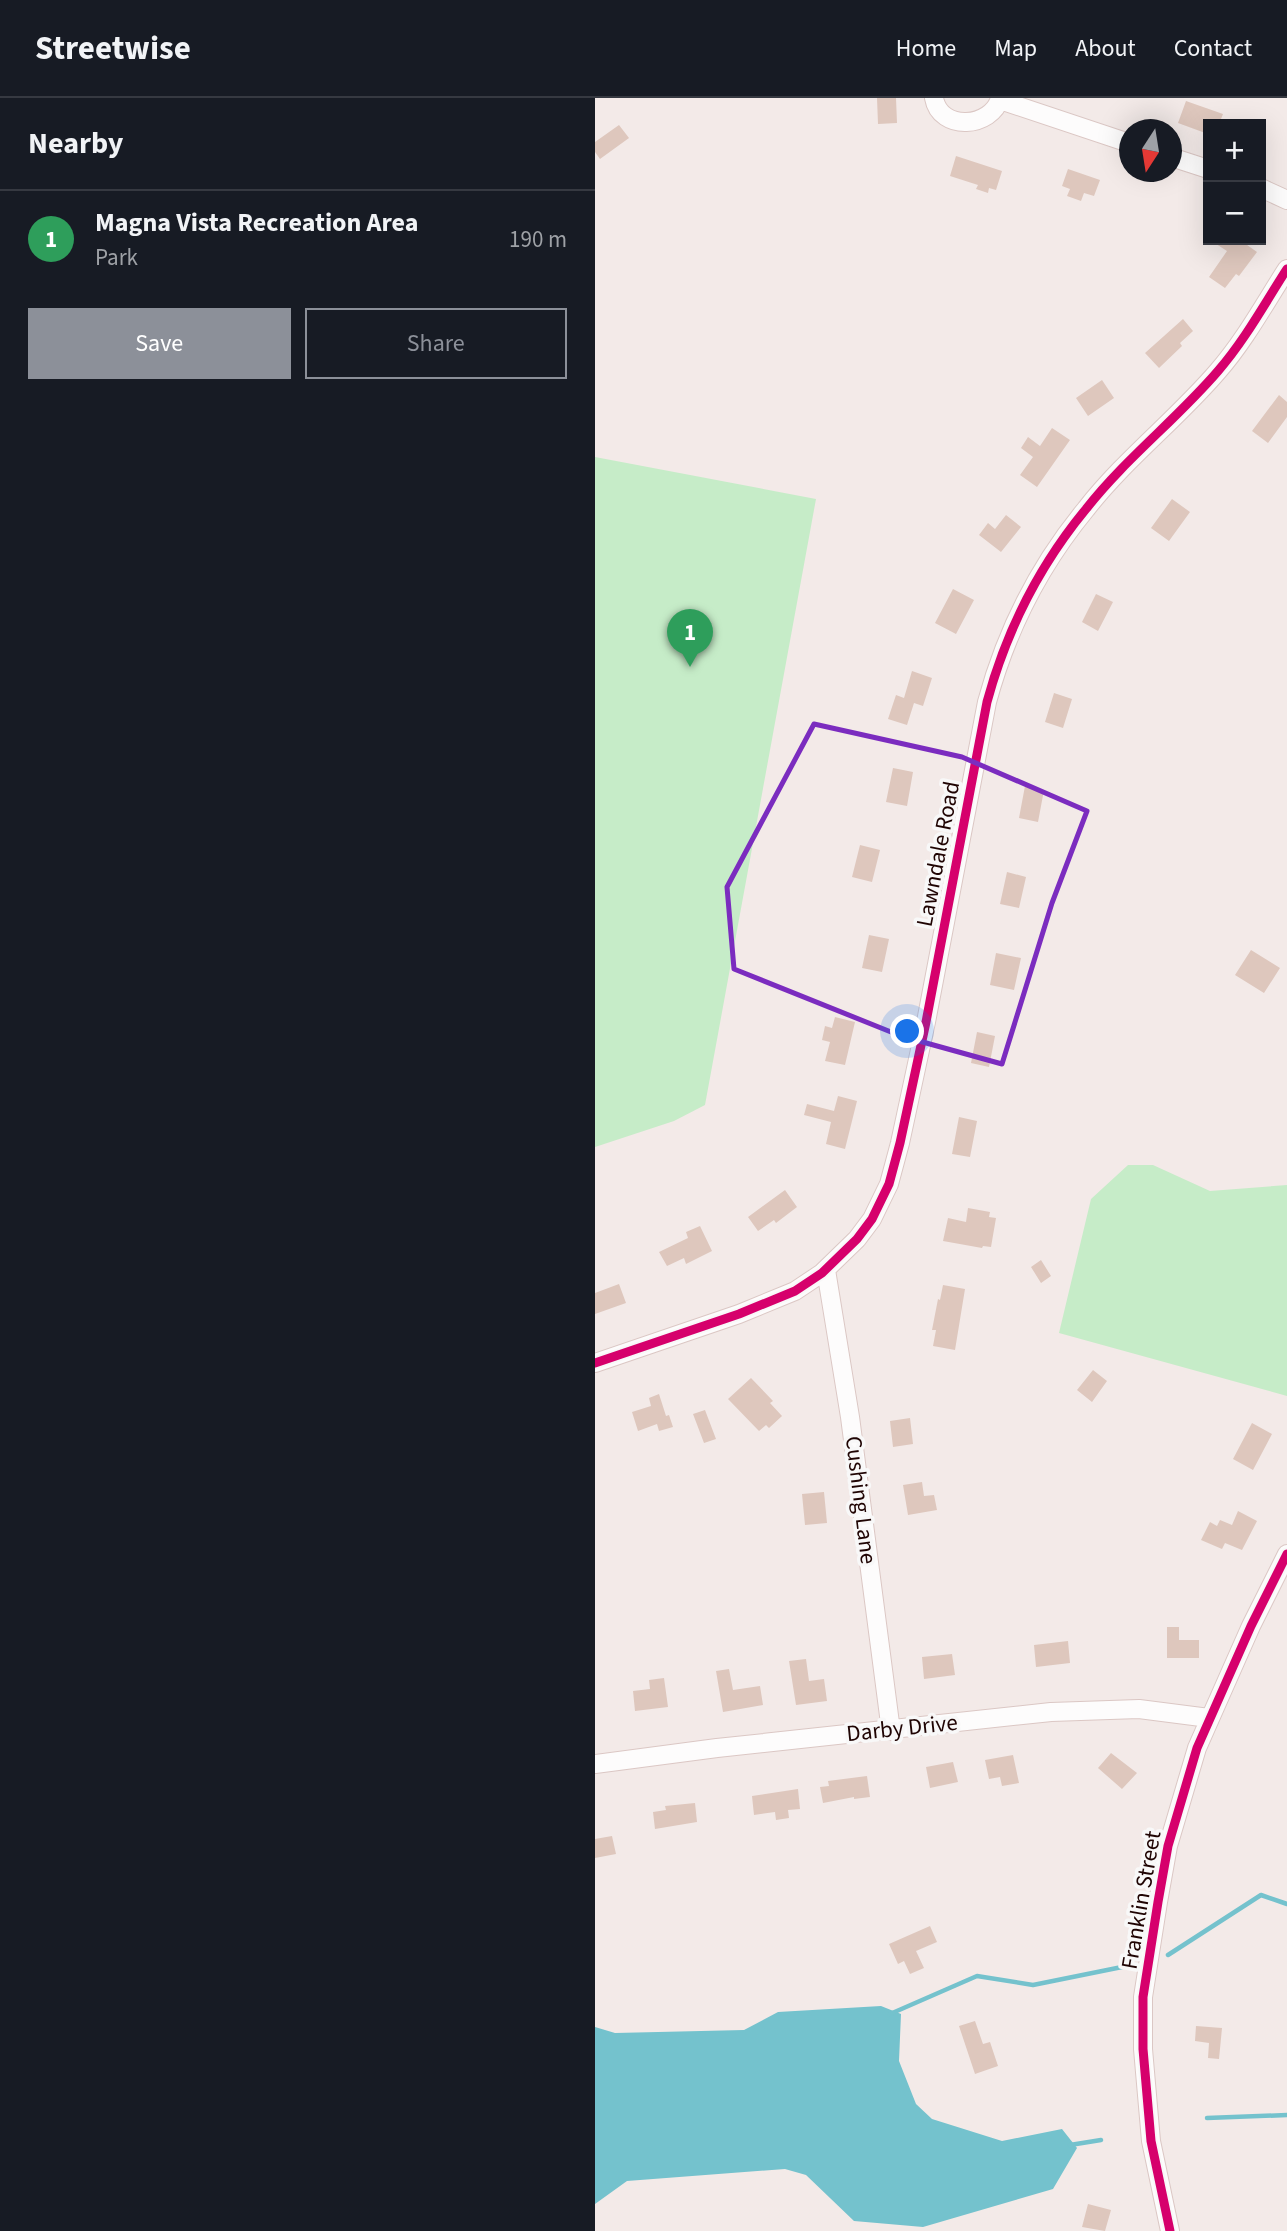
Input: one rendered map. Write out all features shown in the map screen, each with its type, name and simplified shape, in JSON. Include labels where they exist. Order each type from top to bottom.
[{"type":"street","points":[[934,98],[939,111],[951,120],[961,122],[989,116],[995,111],[1000,99],[1119,140]]},
{"type":"street","points":[[1182,161],[1203,167]]},
{"type":"street","points":[[1266,190],[1287,200]]},
{"type":"street","name":"Lawndale Road","points":[[595,1363],[769,1303],[795,1291],[826,1270],[872,1219],[889,1184],[926,1022],[984,714],[998,661],[1017,616],[1049,562],[1086,508],[1218,370],[1241,342],[1287,270]]},
{"type":"street","name":"Cushing Lane","points":[[826,1270],[850,1417],[891,1731]]},
{"type":"street","name":"Franklin Street","points":[[1170,2231],[1151,2141],[1143,2049],[1143,1997],[1168,1846],[1196,1748],[1287,1554]]},
{"type":"street","name":"Darby Drive","points":[[595,1763],[1051,1712],[1139,1709],[1209,1718]]},
{"type":"highlighted area","points":[[814,724],[962,757],[1087,811],[1052,903],[1002,1064],[901,1036],[734,969],[727,887]]},
{"type":"green space","points":[[595,457],[816,499],[705,1105],[674,1121],[595,1147]]},
{"type":"green space","points":[[1128,1165],[1153,1165],[1210,1191],[1287,1185],[1287,1396],[1059,1333],[1091,1199]]},
{"type":"water","points":[[881,2006],[901,2014],[899,2061],[916,2104],[932,2119],[1002,2141],[1062,2129],[1077,2148],[1053,2189],[923,2227],[854,2221],[806,2175],[785,2169],[627,2181],[595,2204],[595,2027],[615,2033],[744,2030],[778,2012]]},
{"type":"building","points":[[877,98],[896,98],[897,123],[878,124]]},
{"type":"building","points":[[1186,101],[1223,114],[1221,119],[1203,119],[1203,132],[1182,124],[1182,119],[1179,119]]},
{"type":"building","points":[[619,125],[629,138],[600,159],[595,152],[595,142]]},
{"type":"building","points":[[956,156],[1002,171],[996,190],[989,188],[988,193],[976,189],[978,185],[950,176]]},
{"type":"building","points":[[1068,169],[1100,180],[1094,196],[1084,193],[1081,201],[1067,196],[1070,189],[1062,186]]},
{"type":"building","points":[[1218,245],[1247,245],[1257,252],[1239,276],[1236,274],[1225,288],[1209,277],[1227,251]]},
{"type":"building","points":[[1183,319],[1193,331],[1159,368],[1145,353]]},
{"type":"building","points":[[1102,380],[1114,398],[1088,416],[1076,398]]},
{"type":"building","points":[[1279,395],[1287,402],[1287,417],[1268,443],[1252,431]]},
{"type":"building","points":[[1052,428],[1070,440],[1037,487],[1020,475],[1033,457],[1021,448],[1028,437],[1040,446]]},
{"type":"building","points":[[1172,499],[1190,512],[1169,541],[1151,528]]},
{"type":"building","points":[[1006,515],[1021,527],[1001,552],[979,535],[988,523],[995,529]]},
{"type":"building","points":[[953,589],[974,600],[956,634],[935,623]]},
{"type":"building","points":[[1096,594],[1113,602],[1098,631],[1082,622]]},
{"type":"building","points":[[912,671],[932,678],[923,706],[914,703],[907,725],[888,719],[896,695],[904,698]]},
{"type":"building","points":[[1054,693],[1072,699],[1063,728],[1045,722]]},
{"type":"building","points":[[893,768],[913,772],[907,806],[886,802]]},
{"type":"building","points":[[1025,786],[1044,790],[1038,822],[1019,818]]},
{"type":"building","points":[[860,845],[880,850],[872,882],[852,877]]},
{"type":"building","points":[[1007,872],[1026,877],[1019,908],[1000,904]]},
{"type":"building","points":[[869,935],[889,939],[882,972],[862,968]]},
{"type":"building","points":[[1251,950],[1280,968],[1264,993],[1235,975]]},
{"type":"building","points":[[996,953],[1021,958],[1014,990],[990,985]]},
{"type":"building","points":[[835,1017],[855,1022],[845,1065],[825,1061],[830,1042],[822,1040],[825,1026],[832,1028]]},
{"type":"building","points":[[977,1032],[995,1036],[989,1067],[971,1063]]},
{"type":"building","points":[[838,1096],[857,1101],[845,1149],[826,1144],[831,1122],[804,1115],[807,1104],[834,1111]]},
{"type":"building","points":[[959,1117],[977,1121],[970,1157],[952,1154]]},
{"type":"building","points":[[785,1190],[797,1207],[776,1223],[774,1220],[758,1231],[748,1217]]},
{"type":"building","points":[[968,1208],[990,1212],[989,1217],[996,1218],[991,1247],[982,1248],[943,1241],[948,1218],[966,1222]]},
{"type":"building","points":[[700,1226],[712,1251],[686,1264],[684,1258],[667,1266],[659,1252],[688,1238],[686,1232]]},
{"type":"building","points":[[1041,1260],[1051,1276],[1041,1283],[1031,1267]]},
{"type":"building","points":[[619,1284],[626,1303],[595,1314],[595,1293]]},
{"type":"building","points":[[943,1285],[965,1289],[955,1350],[933,1346],[936,1330],[932,1330]]},
{"type":"building","points":[[1093,1370],[1107,1381],[1092,1402],[1077,1390]]},
{"type":"building","points":[[751,1378],[773,1401],[770,1403],[782,1416],[769,1428],[766,1425],[759,1431],[728,1399]]},
{"type":"building","points":[[659,1394],[666,1416],[669,1415],[673,1427],[659,1431],[657,1424],[638,1431],[632,1412],[651,1406],[649,1398]]},
{"type":"building","points":[[705,1410],[716,1439],[704,1443],[693,1414]]},
{"type":"building","points":[[910,1418],[913,1444],[893,1447],[890,1421]]},
{"type":"building","points":[[1252,1423],[1272,1434],[1253,1470],[1233,1459]]},
{"type":"building","points":[[922,1482],[924,1496],[934,1495],[937,1510],[908,1515],[903,1485]]},
{"type":"building","points":[[824,1492],[827,1523],[805,1525],[802,1494]]},
{"type":"building","points":[[1238,1511],[1257,1521],[1242,1550],[1225,1543],[1222,1549],[1201,1540],[1210,1522],[1217,1526],[1220,1520],[1232,1525]]},
{"type":"building","points":[[1167,1627],[1179,1627],[1179,1640],[1199,1640],[1199,1658],[1167,1658]]},
{"type":"building","points":[[1068,1641],[1070,1663],[1036,1667],[1034,1645]]},
{"type":"building","points":[[952,1654],[955,1675],[924,1679],[922,1657]]},
{"type":"building","points":[[806,1659],[809,1681],[824,1679],[827,1701],[796,1705],[789,1661]]},
{"type":"building","points":[[729,1669],[733,1690],[760,1686],[763,1705],[723,1712],[716,1671]]},
{"type":"building","points":[[664,1678],[668,1707],[635,1711],[633,1691],[650,1689],[649,1680]]},
{"type":"building","points":[[1111,1753],[1137,1773],[1122,1789],[1098,1768]]},
{"type":"building","points":[[1013,1755],[1019,1783],[1002,1786],[1000,1777],[989,1779],[985,1760]]},
{"type":"building","points":[[953,1762],[958,1782],[930,1788],[926,1767]]},
{"type":"building","points":[[867,1776],[870,1797],[823,1803],[820,1787],[829,1786],[828,1781]]},
{"type":"building","points":[[798,1789],[800,1809],[788,1810],[789,1818],[776,1820],[775,1812],[754,1815],[752,1796]]},
{"type":"building","points":[[695,1803],[697,1822],[655,1829],[653,1812],[666,1810],[665,1806]]},
{"type":"building","points":[[612,1836],[616,1854],[595,1858],[595,1839]]},
{"type":"building","points":[[930,1926],[937,1942],[916,1951],[924,1968],[910,1974],[904,1961],[898,1964],[889,1944]]},
{"type":"building","points":[[975,2021],[983,2044],[990,2042],[998,2066],[975,2074],[959,2026]]},
{"type":"building","points":[[1196,2026],[1222,2028],[1219,2059],[1208,2058],[1209,2043],[1195,2041]]},
{"type":"building","points":[[1088,2204],[1111,2210],[1105,2231],[1082,2227]]},
{"type":"waterway","points":[[1168,1955],[1261,1895],[1287,1904]]},
{"type":"waterway","points":[[890,2014],[977,1976],[1033,1985],[1122,1967]]},
{"type":"waterway","points":[[1207,2118],[1287,2115]]},
{"type":"waterway","points":[[1070,2145],[1101,2140]]},
{"type":"cycle path","points":[[595,1363],[739,1314],[795,1291],[822,1273],[857,1239],[872,1219],[889,1184],[900,1143],[987,702],[1014,625],[1053,553],[1069,531],[1117,473],[1186,406],[1228,359],[1287,269]]},
{"type":"cycle path","points":[[1170,2231],[1151,2141],[1143,2049],[1143,1997],[1158,1902],[1168,1846],[1197,1748],[1251,1626],[1287,1554]]},
{"type":"place","name":"Magna Vista Recreation Area","points":[[690,667]]}]
